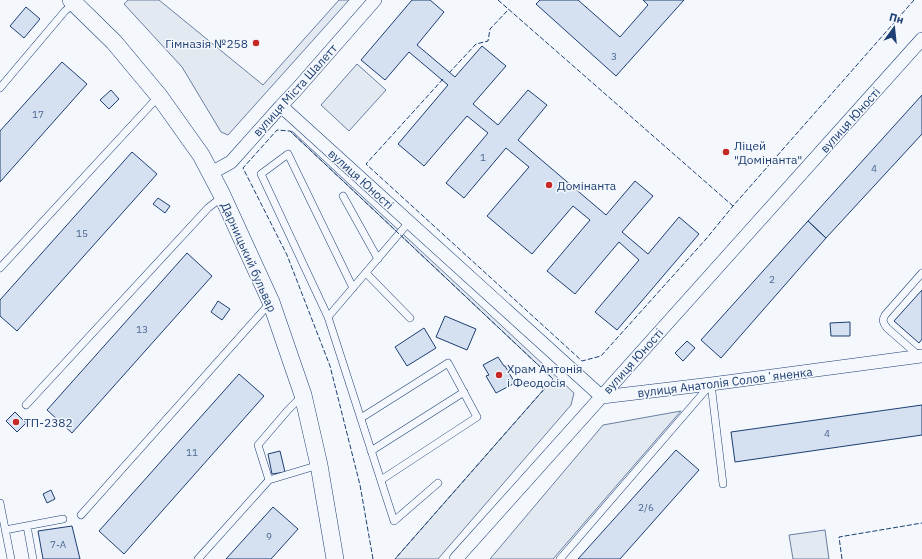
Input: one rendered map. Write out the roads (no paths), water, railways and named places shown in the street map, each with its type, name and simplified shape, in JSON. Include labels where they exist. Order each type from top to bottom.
[{"type":"street","name":"вулиця Міста Шалетт","points":[[211,173],[231,162],[375,0]]},
{"type":"street","name":"Дарницький бульвар","points":[[72,1],[114,42],[159,96],[201,155],[211,173],[271,302],[303,395],[319,465],[335,559]]},
{"type":"street","name":"вулиця Юності","points":[[281,106],[602,397],[922,39]]},
{"type":"street","name":"вулиця Анатолія Соловʼяненка","points":[[602,397],[711,384],[921,355]]},
{"type":"street","points":[[456,559],[602,397]]},
{"type":"lane","points":[[0,88],[72,1]]},
{"type":"lane","points":[[0,268],[159,96]]},
{"type":"lane","points":[[353,288],[288,154],[261,174],[328,317],[394,521],[438,483]]},
{"type":"lane","points":[[343,196],[378,258]]},
{"type":"lane","points":[[26,405],[208,208],[222,197]]},
{"type":"lane","points":[[328,317],[409,222]]},
{"type":"lane","points":[[366,273],[410,318]]},
{"type":"lane","points":[[921,355],[887,328],[883,324],[882,319],[884,314],[922,273]]},
{"type":"lane","points":[[81,515],[271,302]]},
{"type":"lane","points":[[361,418],[448,363],[477,417],[381,480]]},
{"type":"lane","points":[[711,384],[723,484]]},
{"type":"lane","points":[[560,559],[711,384]]},
{"type":"lane","points":[[371,451],[464,392]]},
{"type":"lane","points":[[269,480],[258,445],[303,395]]},
{"type":"lane","points":[[198,559],[269,480],[319,465]]},
{"type":"lane","points":[[0,503],[11,559]]},
{"type":"lane","points":[[5,530],[62,519]]},
{"type":"lane","points":[[27,526],[33,559]]},
{"type":"place","name":"Гімназія №258","points":[[256,43]]},
{"type":"place","name":"Ліцей \"Домінанта\"","points":[[726,152]]},
{"type":"place","name":"Домінанта","points":[[549,185]]},
{"type":"place","name":"Храм Антонія і Феодосія","points":[[499,375]]},
{"type":"place","name":"ТП-2382","points":[[16,422]]}]
